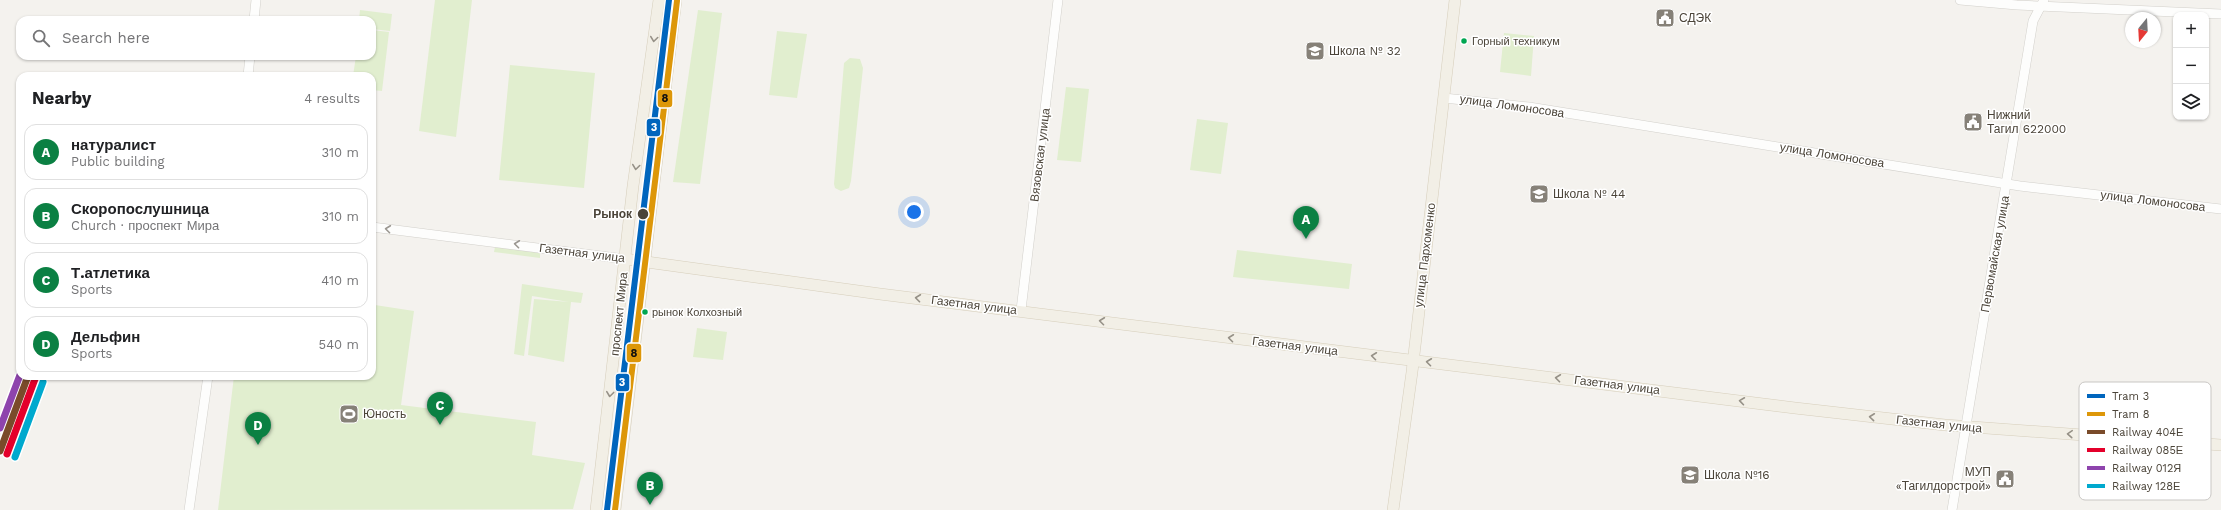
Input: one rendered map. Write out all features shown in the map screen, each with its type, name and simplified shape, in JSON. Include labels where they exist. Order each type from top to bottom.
[{"type":"main road","name":"проспект Мира","points":[[596,510],[625,259],[659,0]]},
{"type":"main road","name":"проспект Мира","points":[[614,510],[676,0]]},
{"type":"main road","name":"улица Пархоменко","points":[[1393,510],[1413,360],[1455,0]]},
{"type":"main road","name":"Газетная улица","points":[[625,259],[873,293],[1021,310],[1795,408],[1966,427],[2079,435]]},
{"type":"main road","name":"Газетная улица","points":[[2211,444],[2221,445]]},
{"type":"street","points":[[254,16],[256,0]]},
{"type":"street","name":"Вязовская улица","points":[[1021,310],[1058,0]]},
{"type":"street","points":[[1960,0],[2042,3],[2221,14]]},
{"type":"street","name":"Первомайская улица","points":[[1952,510],[2033,21],[2042,3]]},
{"type":"street","points":[[248,72],[250,60]]},
{"type":"street","name":"улица Ломоносова","points":[[1444,98],[1529,107],[2006,184],[2221,209]]},
{"type":"street","name":"Газетная улица","points":[[376,228],[625,259]]},
{"type":"street","points":[[189,510],[207,380]]},
{"type":"green space","points":[[435,0],[472,0],[456,137],[419,131]]},
{"type":"green space","points":[[360,10],[392,14],[390,31],[376,29],[376,16],[359,16]]},
{"type":"green space","points":[[698,10],[722,13],[700,184],[673,182]]},
{"type":"green space","points":[[376,30],[389,32],[382,91],[376,90],[376,72],[354,72],[355,60],[376,60]]},
{"type":"green space","points":[[777,31],[807,34],[797,98],[769,95]]},
{"type":"green space","points":[[1504,33],[1534,36],[1531,76],[1500,72]]},
{"type":"green space","points":[[850,58],[860,59],[863,68],[851,181],[849,188],[841,191],[835,188],[834,184],[844,63]]},
{"type":"green space","points":[[510,65],[595,73],[584,188],[499,180]]},
{"type":"green space","points":[[1066,87],[1089,89],[1081,162],[1057,160]]},
{"type":"green space","points":[[1197,119],[1228,123],[1221,174],[1190,170]]},
{"type":"green space","points":[[495,247],[540,252],[540,258],[494,252]]},
{"type":"green space","points":[[1237,250],[1352,264],[1349,289],[1233,277]]},
{"type":"green space","points":[[522,284],[583,293],[581,303],[571,302],[564,362],[528,355],[534,299],[569,302],[532,296],[524,356],[514,354]]},
{"type":"green space","name":"Юность","points":[[376,305],[414,311],[401,405],[536,422],[532,455],[585,463],[573,509],[218,510],[234,380],[376,380]]},
{"type":"green space","points":[[697,328],[727,332],[723,360],[693,357]]},
{"type":"tram line","name":"3","points":[[607,510],[669,0]]},
{"type":"tram line","name":"8","points":[[615,510],[677,1]]},
{"type":"rail line","name":"012Я","points":[[0,428],[18,380]]},
{"type":"rail line","name":"404Е","points":[[0,451],[27,380]]},
{"type":"rail line","name":"085Е","points":[[7,454],[35,380]]},
{"type":"rail line","name":"128Е","points":[[15,457],[43,382]]},
{"type":"place","name":"СДЭК","points":[[1665,18]]},
{"type":"place","name":"Горный техникум","points":[[1464,41]]},
{"type":"place","name":"Школа № 32","points":[[1315,51]]},
{"type":"place","name":"Нижний Тагил 622000","points":[[1973,122]]},
{"type":"place","name":"Школа № 44","points":[[1539,194]]},
{"type":"place","name":"Рынок","points":[[643,214]]},
{"type":"place","name":"натуралист","points":[[1306,239]]},
{"type":"place","name":"рынок Колхозный","points":[[645,312]]},
{"type":"place","name":"Юность","points":[[349,414]]},
{"type":"place","name":"Т.атлетика","points":[[440,425]]},
{"type":"place","name":"Дельфин","points":[[258,445]]},
{"type":"place","name":"Школа №16","points":[[1690,475]]},
{"type":"place","name":"МУП «Тагилдорстрой»","points":[[2005,479]]},
{"type":"place","name":"Скоропослушница","points":[[650,505]]}]
